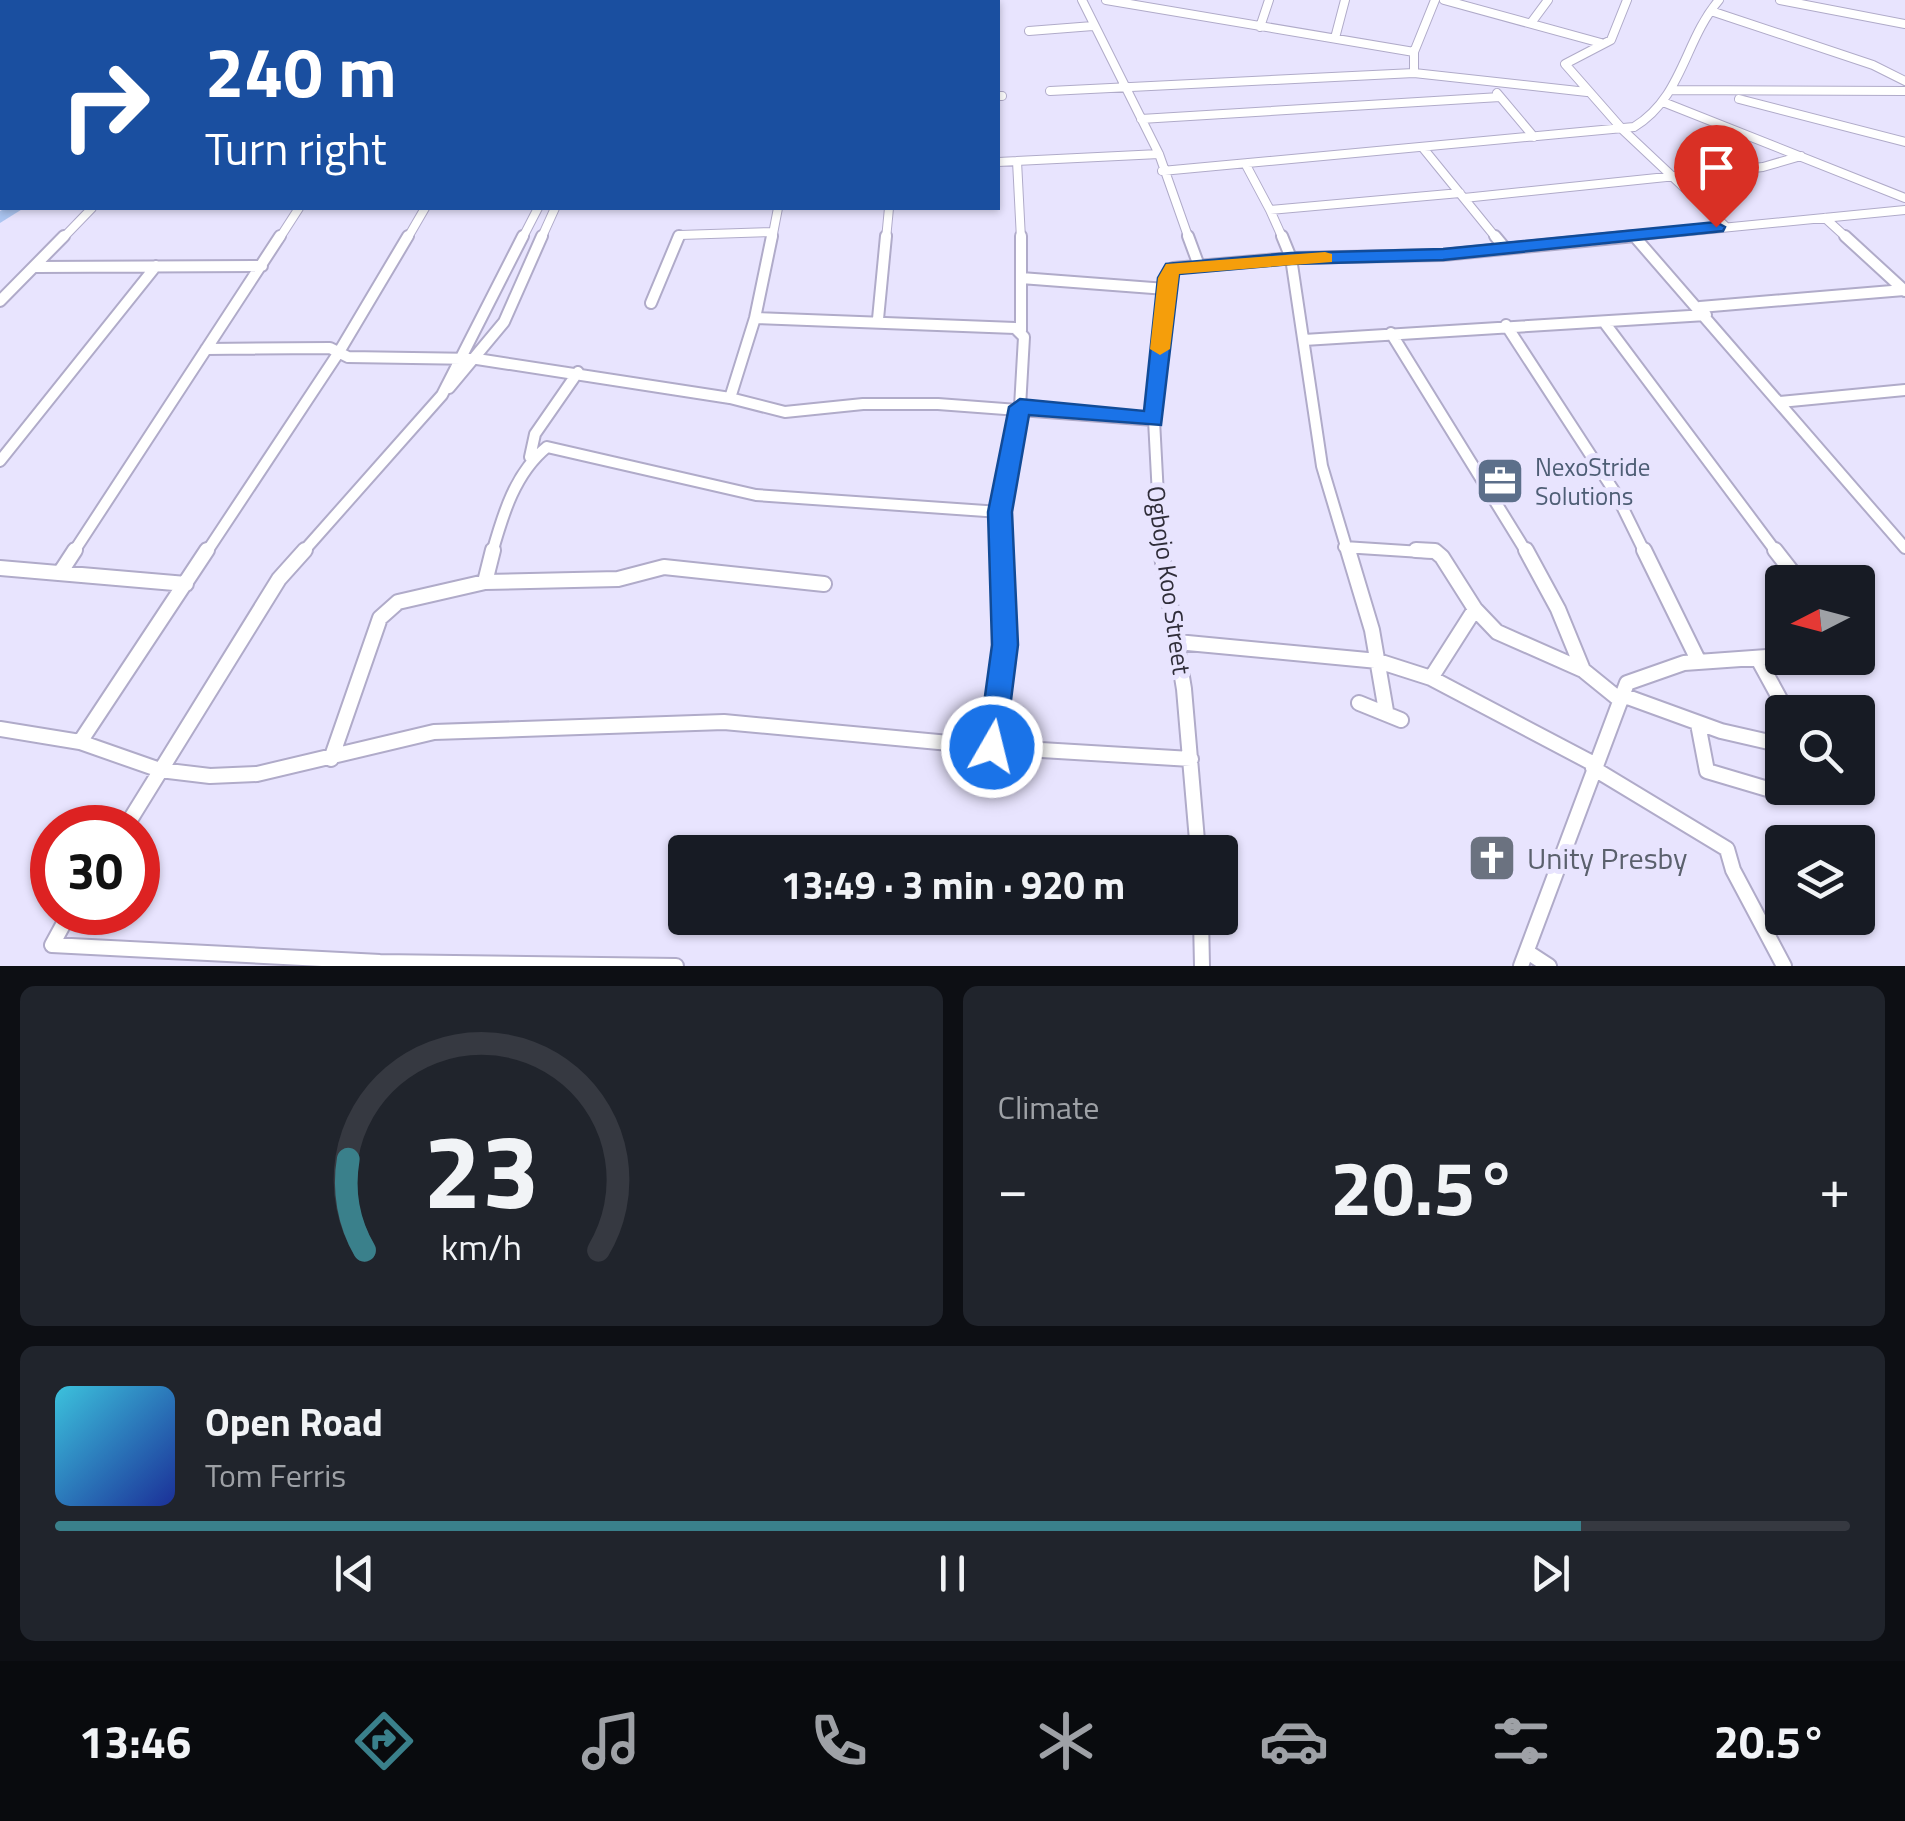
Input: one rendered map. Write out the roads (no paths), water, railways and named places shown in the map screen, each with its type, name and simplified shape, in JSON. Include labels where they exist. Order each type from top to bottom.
[{"type":"street","points":[[1082,0],[1159,154],[1198,264]]},
{"type":"street","points":[[1106,0],[1414,52]]},
{"type":"street","points":[[1260,27],[1269,0]]},
{"type":"street","points":[[1335,38],[1346,0]]},
{"type":"street","points":[[1414,73],[1414,52],[1435,0]]},
{"type":"street","points":[[1444,0],[1605,44]]},
{"type":"street","points":[[1531,23],[1548,0]]},
{"type":"street","points":[[1627,0],[1610,40],[1564,62],[1623,130],[1725,226]]},
{"type":"street","points":[[1162,171],[1623,130],[1648,121],[1672,90],[1719,0]]},
{"type":"street","points":[[1780,0],[1905,24]]},
{"type":"street","points":[[1711,11],[1873,65],[1905,82]]},
{"type":"street","points":[[1029,31],[1093,26]]},
{"type":"street","points":[[1050,90],[1414,73],[1587,92]]},
{"type":"street","points":[[1485,78],[1534,137]]},
{"type":"street","points":[[1672,90],[1730,96],[1905,142]]},
{"type":"street","points":[[1730,96],[1800,90],[1905,91]]},
{"type":"street","points":[[1141,119],[1500,97]]},
{"type":"street","points":[[1663,102],[1905,198]]},
{"type":"street","points":[[1422,148],[1506,248]]},
{"type":"street","points":[[1000,162],[1159,154]]},
{"type":"street","points":[[1270,210],[1763,167],[1802,156]]},
{"type":"street","points":[[992,747],[1005,645],[1000,512],[1020,407],[1021,278],[1016,161]]},
{"type":"street","points":[[1246,165],[1291,258],[1322,466],[1378,661],[1386,711]]},
{"type":"street","points":[[0,301],[90,210]]},
{"type":"street","points":[[60,573],[298,210]]},
{"type":"street","points":[[80,742],[338,352],[424,210]]},
{"type":"street","points":[[442,395],[456,360],[537,210]]},
{"type":"street","points":[[139,805],[278,579],[478,358],[504,322],[554,210]]},
{"type":"street","points":[[730,398],[756,318],[778,210]]},
{"type":"street","points":[[878,319],[889,210]]},
{"type":"street","points":[[1021,278],[1166,290],[1173,268],[1198,264],[1506,248],[1905,210]]},
{"type":"street","points":[[1825,218],[1904,291]]},
{"type":"street","points":[[651,303],[684,233],[773,232]]},
{"type":"street","points":[[1635,237],[1905,548]]},
{"type":"street","points":[[0,461],[156,266]]},
{"type":"street","points":[[36,268],[262,266]]},
{"type":"street","name":"Ogbojo Koo Street","points":[[1166,290],[1154,420],[1161,552],[1177,642],[1197,835]]},
{"type":"street","points":[[1304,340],[1604,322],[1904,291]]},
{"type":"street","points":[[756,318],[878,319],[1021,331]]},
{"type":"street","points":[[1604,322],[1650,389],[1787,565]]},
{"type":"street","points":[[1506,325],[1616,494],[1698,660]]},
{"type":"street","points":[[1391,333],[1519,537],[1558,609],[1583,670]]},
{"type":"street","points":[[206,349],[330,348],[348,357],[478,358],[730,398],[786,412],[863,404],[1020,407],[1154,420]]},
{"type":"street","points":[[485,582],[503,514],[530,457],[535,434],[578,372]]},
{"type":"street","points":[[1780,402],[1905,390]]},
{"type":"street","points":[[530,457],[547,447],[559,447],[683,482],[756,496],[1000,512]]},
{"type":"street","points":[[1344,547],[1435,551],[1447,561],[1491,630],[1508,641],[1583,670],[1621,698],[1698,724],[1765,741]]},
{"type":"street","points":[[331,759],[387,608],[485,582],[618,578],[664,567],[824,584]]},
{"type":"street","points":[[0,568],[186,584]]},
{"type":"street","points":[[1431,678],[1475,609]]},
{"type":"street","points":[[1177,642],[1378,661],[1431,678],[1593,766],[1727,849],[1733,870],[1784,966]]},
{"type":"street","points":[[1549,966],[1525,960],[1593,766],[1627,683],[1656,666],[1765,657]]},
{"type":"street","points":[[1758,658],[1779,695]]},
{"type":"street","points":[[1360,703],[1401,720]]},
{"type":"street","points":[[0,730],[80,742],[160,770],[210,776],[257,774],[434,732],[724,722],[992,747],[1190,759]]},
{"type":"street","points":[[1698,724],[1700,758],[1707,770],[1765,788]]},
{"type":"street","points":[[57,935],[52,945],[380,964],[676,966]]},
{"type":"street","points":[[1201,935],[1202,966]]},
{"type":"waterway","points":[[0,218],[13,210]]},
{"type":"place","name":"NexoStride Solutions","points":[[1500,481]]},
{"type":"place","name":"Unity Presby","points":[[1492,858]]}]
